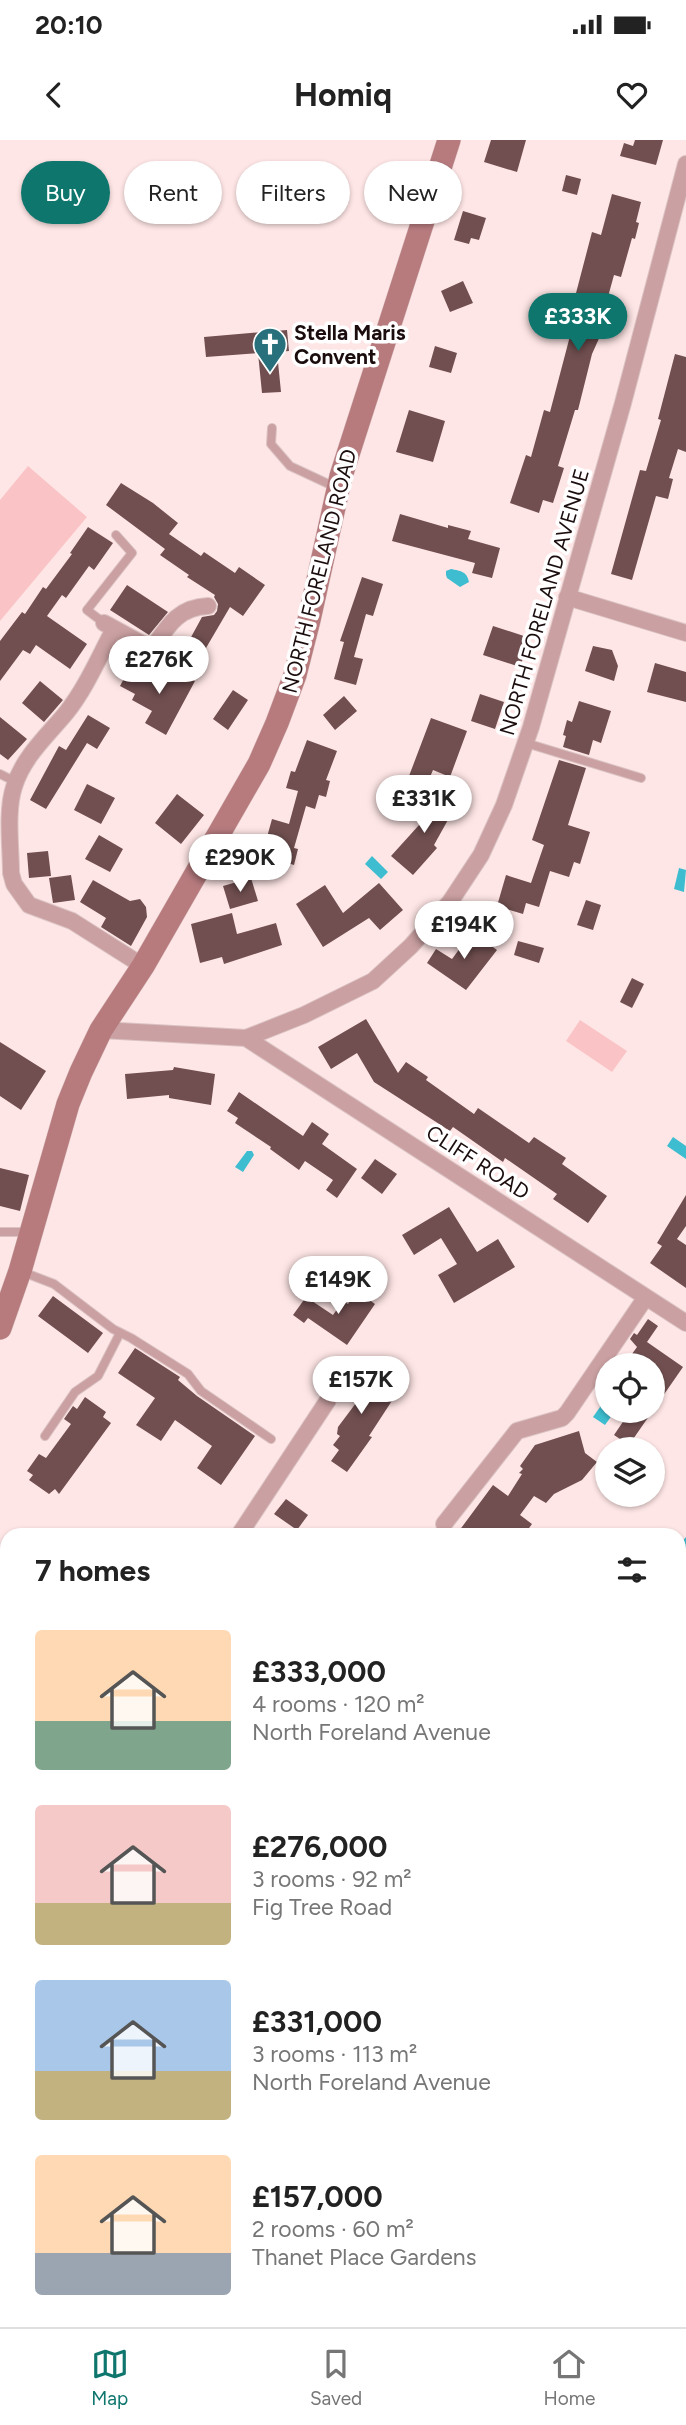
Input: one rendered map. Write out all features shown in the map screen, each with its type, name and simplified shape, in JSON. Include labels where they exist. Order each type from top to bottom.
[{"type":"main road","name":"NORTH FORELAND ROAD","points":[[0,1328],[32,1232],[68,1104],[101,1030],[143,966],[259,764],[277,723],[298,664],[338,488],[449,140]]},
{"type":"street","name":"NORTH FORELAND AVENUE","points":[[101,1030],[246,1038],[304,1016],[373,981],[411,946],[450,902],[481,855],[504,805],[526,743],[686,164]]},
{"type":"street","points":[[567,597],[686,632]]},
{"type":"street","points":[[143,966],[72,921],[29,905],[20,894],[11,873],[11,800],[16,782],[37,745],[66,713],[82,690],[109,626],[152,649],[181,612],[195,606],[208,606]]},
{"type":"street","name":"CLIFF ROAD","points":[[246,1038],[686,1323]]},
{"type":"street","points":[[444,1524],[517,1432],[562,1418],[567,1413],[646,1297]]},
{"type":"street","points":[[244,1528],[328,1400]]},
{"type":"lane","points":[[272,428],[271,443],[290,466],[338,488]]},
{"type":"lane","points":[[109,626],[88,610],[132,553],[116,535]]},
{"type":"lane","points":[[526,743],[641,778]]},
{"type":"lane","points":[[0,774],[16,782]]},
{"type":"lane","points":[[0,1232],[32,1232]]},
{"type":"lane","points":[[20,1271],[54,1284],[120,1333],[188,1374],[201,1391],[271,1439]]},
{"type":"lane","points":[[46,1436],[75,1392],[98,1376],[120,1333]]},
{"type":"shaded area","points":[[28,466],[87,517],[0,621],[0,500]]},
{"type":"shaded area","points":[[580,1020],[627,1051],[612,1072],[566,1041]]},
{"type":"water","points":[[451,569],[465,574],[469,582],[460,587],[447,578],[446,571]]},
{"type":"water","points":[[372,856],[388,872],[381,879],[365,864]]},
{"type":"water","points":[[679,868],[686,870],[684,892],[674,889]]},
{"type":"water","points":[[673,1137],[686,1146],[686,1159],[667,1146]]},
{"type":"water","points":[[247,1151],[252,1151],[254,1155],[243,1172],[235,1167]]},
{"type":"building","points":[[491,140],[526,140],[517,172],[484,162]]},
{"type":"building","points":[[635,140],[663,140],[656,165],[620,156],[624,143],[633,146]]},
{"type":"building","points":[[566,175],[581,179],[577,195],[562,191]]},
{"type":"building","points":[[612,194],[641,202],[636,222],[639,223],[621,277],[614,275],[598,333],[601,334],[592,354],[578,410],[575,410],[558,466],[564,468],[553,503],[543,500],[539,513],[510,503],[526,455],[531,457],[544,410],[550,412],[575,317],[570,316],[592,232],[601,235]]},
{"type":"building","points":[[463,211],[486,218],[479,240],[471,238],[469,244],[454,240],[459,224],[462,224]]},
{"type":"building","points":[[463,281],[473,303],[450,312],[441,291]]},
{"type":"building","name":"Stella Maris Convent","points":[[287,330],[289,351],[277,352],[281,392],[262,393],[258,353],[206,357],[204,337]]},
{"type":"building","points":[[435,346],[457,353],[451,373],[429,367]]},
{"type":"building","points":[[675,354],[686,357],[686,452],[678,449],[669,478],[673,479],[668,499],[656,496],[632,580],[611,574],[640,470],[646,471],[661,420],[658,419]]},
{"type":"building","points":[[409,410],[445,421],[433,462],[396,452]]},
{"type":"building","points":[[121,483],[178,523],[169,534],[201,556],[204,552],[235,573],[239,567],[265,585],[243,616],[230,607],[206,648],[190,639],[202,617],[214,615],[217,611],[215,595],[160,555],[165,549],[106,505]]},
{"type":"building","points":[[400,514],[448,528],[448,525],[471,531],[468,539],[500,548],[492,578],[472,573],[475,563],[392,541]]},
{"type":"building","points":[[88,527],[113,543],[94,570],[89,566],[66,598],[62,595],[47,616],[87,644],[70,669],[36,645],[30,654],[23,650],[0,681],[0,641],[22,612],[25,614],[43,587],[46,589]]},
{"type":"building","points":[[362,577],[383,584],[373,616],[366,614],[354,657],[363,659],[356,685],[334,679],[344,642],[340,641]]},
{"type":"building","points":[[127,585],[168,612],[149,635],[110,610]]},
{"type":"building","points":[[493,626],[530,638],[520,667],[483,655]]},
{"type":"building","points":[[593,646],[612,650],[618,666],[614,681],[585,671]]},
{"type":"building","points":[[655,663],[686,672],[686,702],[647,692]]},
{"type":"building","points":[[130,667],[161,684],[169,667],[195,681],[166,735],[145,723],[152,711],[132,700],[135,694],[120,686]]},
{"type":"building","points":[[40,681],[63,700],[44,722],[22,703]]},
{"type":"building","points":[[233,690],[248,700],[228,730],[213,719]]},
{"type":"building","points":[[480,694],[504,702],[495,729],[471,721]]},
{"type":"building","points":[[344,696],[357,711],[335,730],[323,715]]},
{"type":"building","points":[[579,701],[611,711],[601,743],[593,740],[589,755],[563,747],[567,720],[572,722]]},
{"type":"building","points":[[88,715],[110,728],[97,749],[87,743],[46,809],[30,800],[59,746],[66,750]]},
{"type":"building","points":[[0,717],[27,739],[8,760],[0,754]]},
{"type":"building","points":[[431,718],[467,731],[450,777],[433,770],[428,782],[409,776]]},
{"type":"building","points":[[307,740],[337,751],[326,780],[330,781],[326,797],[319,795],[315,809],[306,806],[294,848],[298,849],[294,865],[262,855],[272,819],[289,824],[298,791],[286,788],[291,771],[295,772]]},
{"type":"building","points":[[559,760],[586,768],[568,825],[590,832],[580,864],[574,862],[569,877],[550,871],[539,907],[526,903],[523,914],[497,906],[506,875],[531,883],[544,845],[532,840]]},
{"type":"building","points":[[87,784],[115,798],[101,824],[74,810]]},
{"type":"building","points":[[424,792],[454,809],[434,845],[437,848],[413,875],[391,856],[429,814],[416,807]]},
{"type":"building","points":[[177,794],[204,815],[181,844],[155,823]]},
{"type":"building","points":[[99,835],[123,849],[110,872],[85,859]]},
{"type":"building","points":[[48,851],[51,876],[29,878],[27,853]]},
{"type":"building","points":[[71,875],[75,900],[53,903],[49,878]]},
{"type":"building","points":[[251,878],[258,901],[230,909],[223,886]]},
{"type":"building","points":[[93,880],[130,901],[140,899],[146,907],[147,917],[131,946],[101,927],[106,918],[80,902]]},
{"type":"building","points":[[379,883],[403,910],[380,930],[369,918],[323,947],[296,904],[325,885],[343,913]]},
{"type":"building","points":[[586,900],[601,905],[593,930],[577,925]]},
{"type":"building","points":[[232,913],[237,934],[276,923],[282,945],[224,964],[222,957],[200,963],[191,924]]},
{"type":"building","points":[[472,932],[497,950],[466,990],[427,963],[436,949],[452,959]]},
{"type":"building","points":[[518,941],[544,948],[539,963],[514,955]]},
{"type":"building","points":[[632,978],[644,984],[632,1008],[620,1002]]},
{"type":"building","points":[[366,1019],[398,1073],[406,1062],[428,1077],[426,1080],[474,1114],[478,1108],[529,1143],[534,1137],[566,1158],[562,1164],[607,1196],[588,1223],[553,1199],[557,1194],[505,1158],[503,1162],[453,1127],[450,1131],[374,1082],[357,1053],[331,1069],[318,1047]]},
{"type":"building","points":[[0,1042],[46,1071],[21,1110],[0,1096]]},
{"type":"building","points":[[174,1067],[215,1074],[211,1105],[169,1098],[169,1095],[127,1099],[125,1074],[173,1070]]},
{"type":"building","points":[[239,1092],[303,1136],[312,1122],[329,1134],[322,1144],[357,1169],[337,1198],[326,1190],[333,1180],[305,1161],[299,1170],[235,1123],[238,1118],[227,1111]]},
{"type":"building","points":[[375,1159],[397,1174],[382,1194],[361,1178]]},
{"type":"building","points":[[0,1168],[29,1175],[20,1211],[0,1206]]},
{"type":"building","points":[[686,1195],[686,1226],[677,1239],[686,1245],[686,1288],[650,1263],[662,1246],[657,1243]]},
{"type":"building","points":[[449,1207],[477,1252],[498,1239],[515,1267],[454,1303],[438,1275],[457,1264],[441,1238],[414,1255],[402,1235]]},
{"type":"building","points":[[357,1291],[375,1304],[347,1345],[308,1318],[304,1323],[293,1315],[306,1297],[333,1315],[343,1301],[348,1304]]},
{"type":"building","points":[[53,1296],[103,1333],[88,1353],[38,1316]]},
{"type":"building","points":[[648,1319],[658,1326],[647,1342],[663,1353],[633,1353],[637,1347],[630,1339],[634,1333],[637,1335]]},
{"type":"building","points":[[135,1348],[180,1377],[178,1380],[197,1396],[255,1436],[221,1485],[197,1468],[212,1446],[175,1420],[161,1441],[136,1425],[155,1398],[118,1373]]},
{"type":"building","points":[[665,1354],[683,1367],[665,1393]]},
{"type":"building","points":[[354,1364],[397,1393],[369,1436],[372,1437],[347,1472],[331,1461],[339,1450],[333,1445],[340,1436],[337,1434],[338,1427],[361,1392],[343,1380]]},
{"type":"building","points":[[85,1397],[106,1412],[103,1417],[111,1423],[59,1494],[55,1489],[49,1494],[29,1480],[33,1475],[27,1471],[39,1454],[46,1458],[71,1424],[64,1419],[73,1406],[77,1409]]},
{"type":"building","points":[[622,1423],[644,1423],[635,1437],[614,1435]]},
{"type":"building","points":[[579,1431],[585,1453],[595,1460],[595,1464],[582,1480],[554,1494],[546,1503],[534,1496],[520,1515],[532,1524],[529,1528],[461,1528],[493,1485],[508,1496],[522,1474],[519,1473],[523,1469],[520,1466],[535,1445]]},
{"type":"building","points":[[286,1499],[308,1515],[298,1528],[294,1528],[274,1514]]},
{"type":"place","name":"Stella Maris Convent","points":[[270,374]]}]
